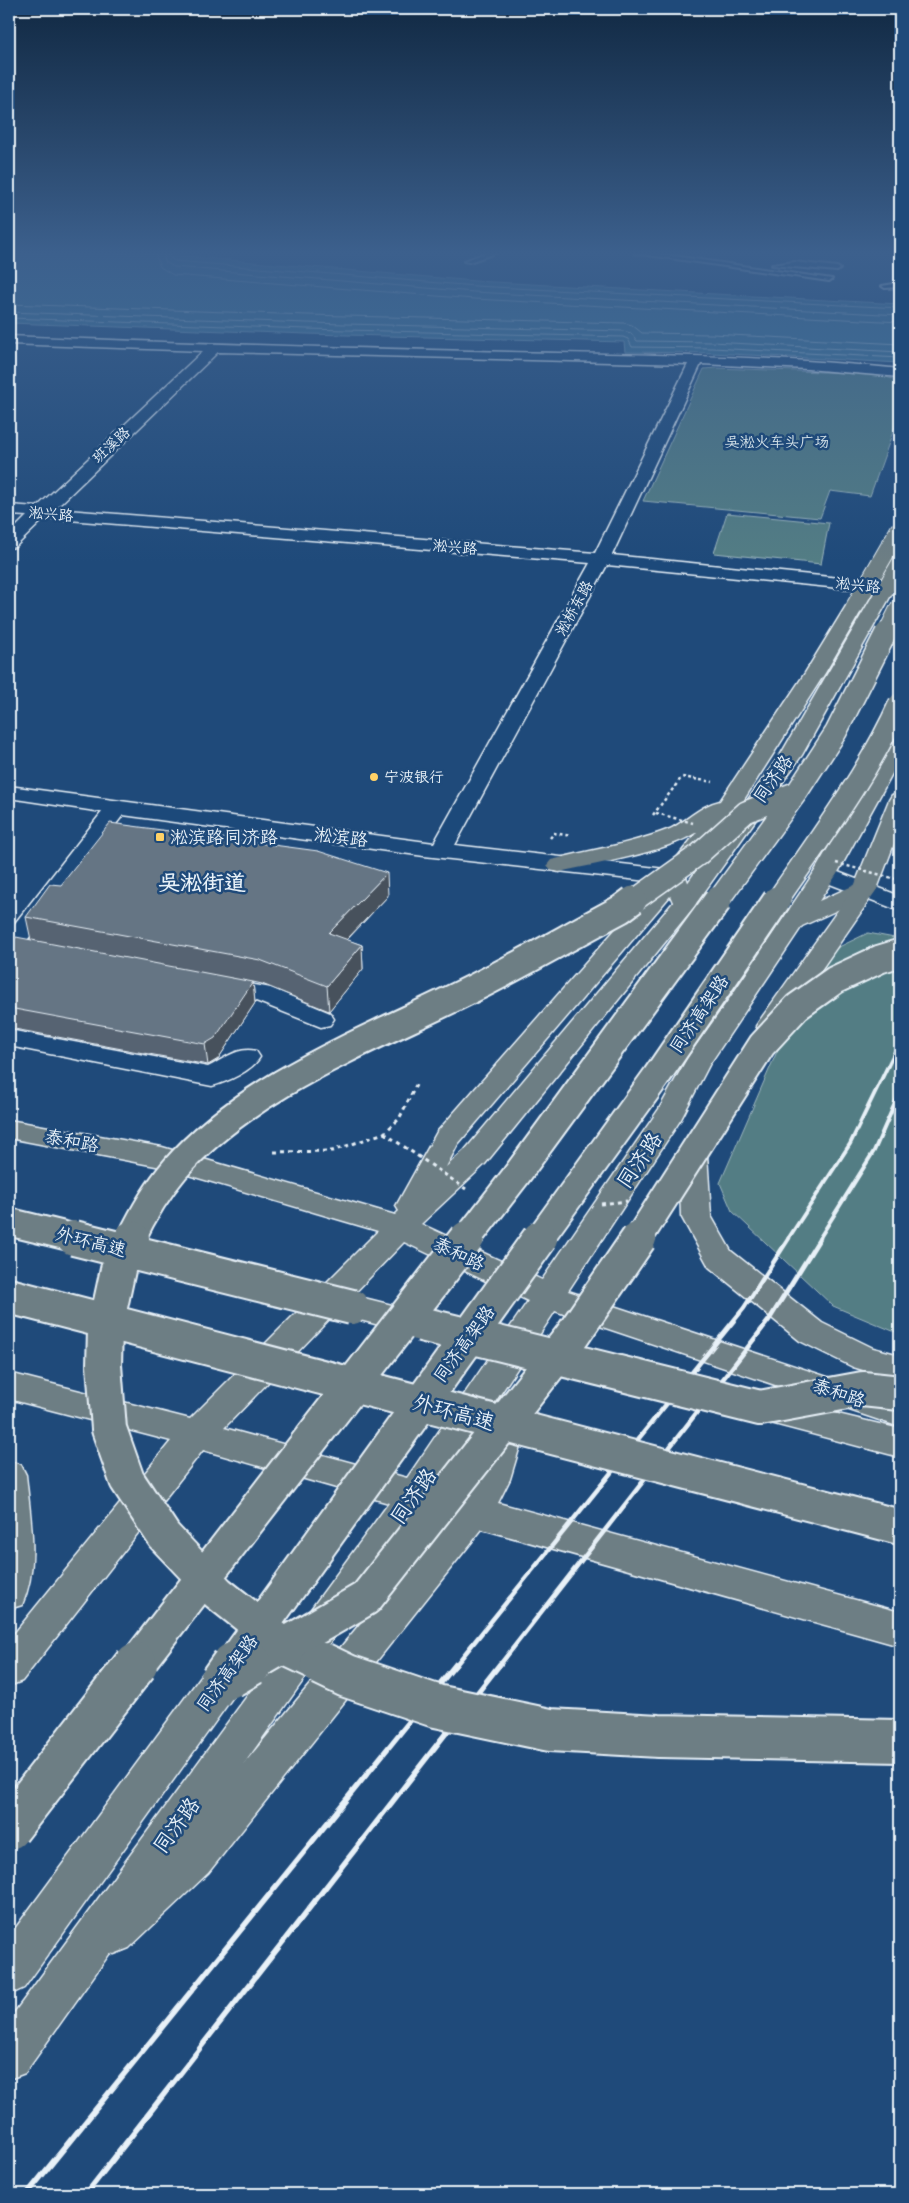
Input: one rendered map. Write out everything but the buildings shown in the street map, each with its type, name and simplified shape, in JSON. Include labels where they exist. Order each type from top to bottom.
[{"type":"main road","name":"同济路","points":[[400,1227],[447,1139],[674,877],[732,801],[815,673],[900,528]]},
{"type":"main road","name":"同济路","points":[[9,1669],[196,1435],[400,1227],[475,1157],[684,904],[790,754],[896,594],[900,558]]},
{"type":"main road","points":[[9,1828],[515,1177],[798,792],[836,732],[896,594]]},
{"type":"main road","name":"同济高架路","points":[[9,1973],[656,1077],[842,804],[888,730],[900,703]]},
{"type":"main road","name":"同济路","points":[[9,2057],[414,1495],[672,1112],[697,1063],[795,921],[824,874],[900,741]]},
{"type":"main road","points":[[798,792],[746,812],[698,855],[621,909],[475,988],[341,1052],[267,1093],[214,1131],[193,1150],[174,1170],[150,1206],[135,1230],[119,1265],[105,1330],[104,1365],[109,1429],[127,1480],[164,1536],[218,1593],[290,1650],[347,1676],[436,1706],[550,1730],[659,1736],[900,1742]]},
{"type":"main road","points":[[900,800],[865,889],[727,1085],[693,1154],[696,1216],[720,1259],[811,1332],[864,1358],[900,1368]]},
{"type":"main road","points":[[558,865],[625,850],[679,833],[732,801]]},
{"type":"main road","points":[[674,877],[684,904]]},
{"type":"main road","points":[[795,921],[865,889]]},
{"type":"main road","points":[[221,1681],[366,1598],[572,1336],[634,1246],[762,1045],[797,1006],[835,980],[880,959],[900,953]]},
{"type":"main road","name":"泰和路","points":[[9,1129],[162,1158],[400,1227],[547,1296],[900,1414]]},
{"type":"main road","name":"外环高速","points":[[9,1222],[900,1443]]},
{"type":"main road","name":"外环高速","points":[[9,1296],[900,1528]]},
{"type":"main road","points":[[64,1980],[193,1858],[475,1511],[493,1479],[547,1296]]},
{"type":"main road","points":[[9,1386],[475,1511],[900,1629]]},
{"type":"main road","points":[[760,1408],[863,1389],[900,1393]]},
{"type":"main road","points":[[9,1475],[15,1562],[9,1593]]},
{"type":"street","name":"班溪路","points":[[9,543],[206,356]]},
{"type":"street","points":[[487,356],[696,361],[900,373]]},
{"type":"street","name":"淞桥东路","points":[[441,850],[601,559],[696,361]]},
{"type":"street","name":"淞兴路","points":[[9,510],[601,559],[896,594]]},
{"type":"street","name":"淞滨路","points":[[9,792],[117,808],[558,865],[674,877]]},
{"type":"street","points":[[38,952],[9,946],[117,808]]},
{"type":"street","points":[[824,874],[900,904]]},
{"type":"street","points":[[194,981],[262,994],[321,1019]]},
{"type":"street","points":[[9,1038],[212,1078],[247,1057]]},
{"type":"path","points":[[651,818],[682,777],[718,782]]},
{"type":"path","points":[[528,861],[554,833],[573,836]]},
{"type":"path","points":[[274,1152],[332,1151],[384,1133],[399,1119],[416,1085]]},
{"type":"green space","name":"吴淞火车头广场","points":[[704,369],[875,374],[900,381],[900,412],[870,496],[830,491],[820,518],[643,501]]},
{"type":"green space","points":[[727,513],[829,523],[821,564],[714,553]]},
{"type":"green space","points":[[868,933],[900,939],[900,1334],[833,1306],[732,1211],[720,1183],[818,957]]},
{"type":"water","points":[[764,356],[900,356],[900,363]]},
{"type":"railway","points":[[788,1239],[850,1144],[900,1041]]},
{"type":"railway","points":[[819,1239],[874,1151],[900,1092]]},
{"type":"railway","points":[[455,1666],[744,1308],[789,1238]]},
{"type":"railway","points":[[499,1666],[769,1320],[820,1238]]},
{"type":"railway","points":[[27,2194],[456,1664]]},
{"type":"railway","points":[[86,2194],[500,1664]]},
{"type":"place","name":"宁波银行","points":[[374,777]]},
{"type":"place","name":"淞滨路同济路","points":[[160,837]]},
{"type":"district","name":"吴淞街道","points":[[202,882]]}]
